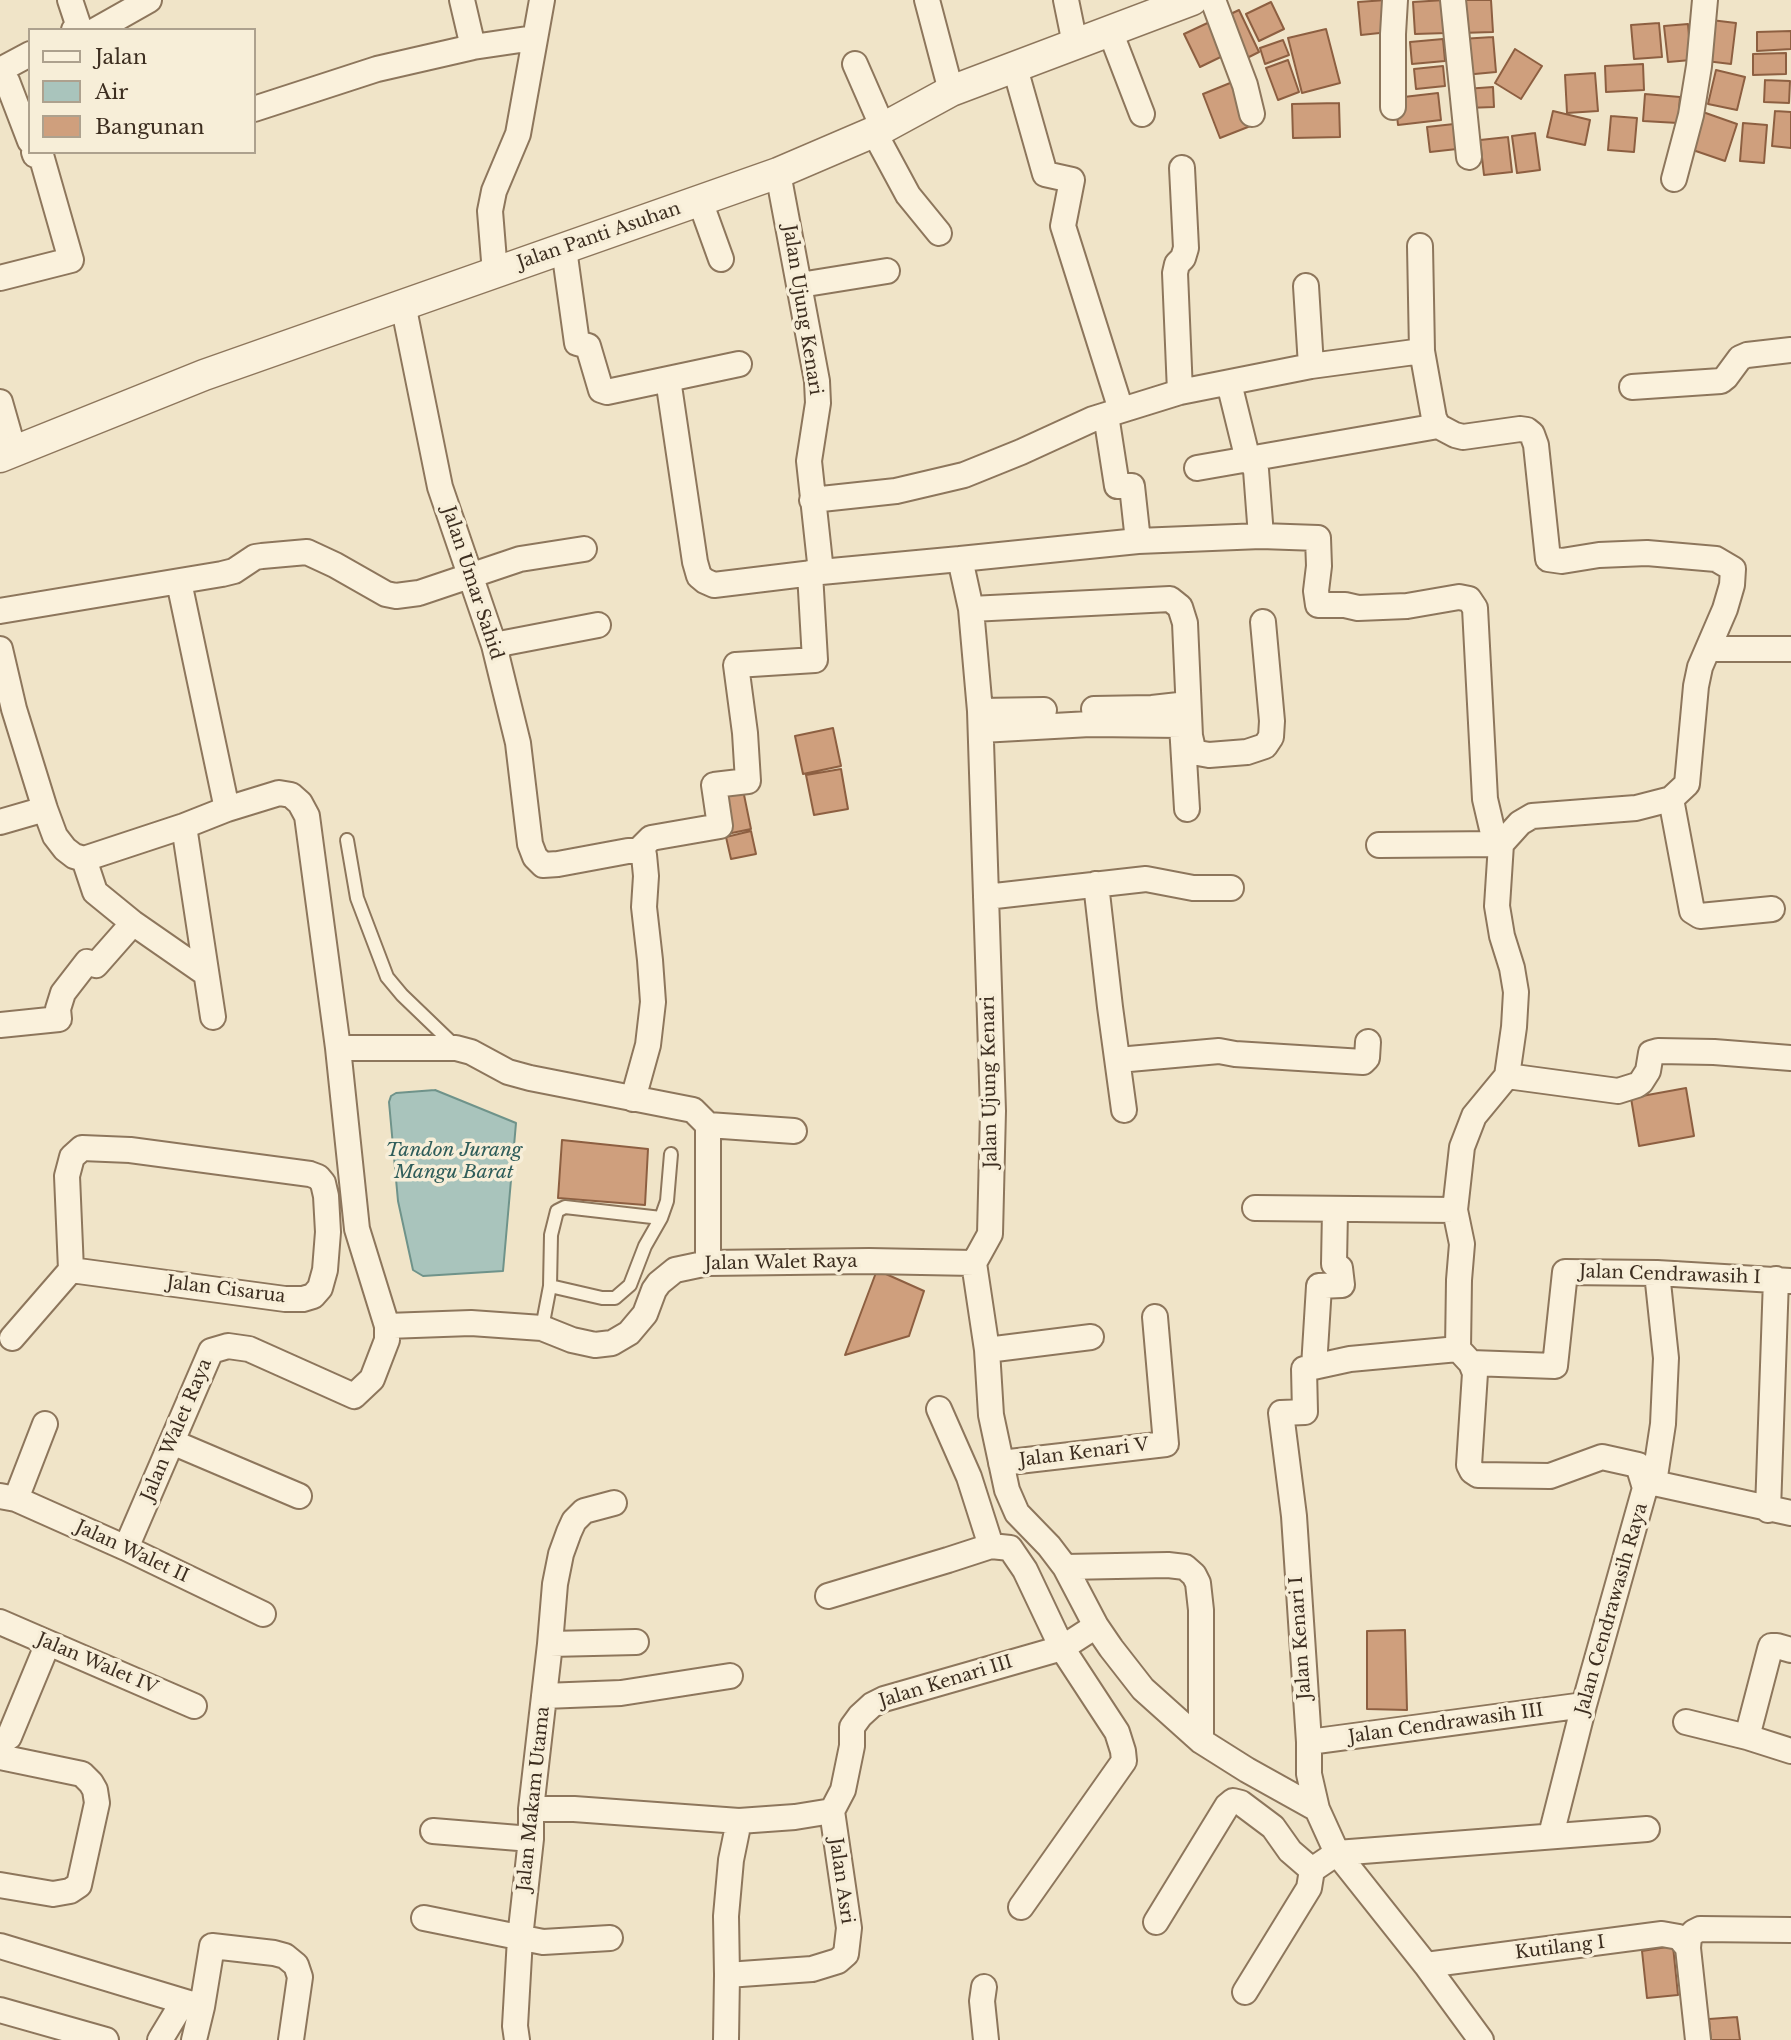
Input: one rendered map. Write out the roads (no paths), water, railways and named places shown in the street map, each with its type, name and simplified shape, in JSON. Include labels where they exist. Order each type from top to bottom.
[{"type":"street","points":[[70,0],[77,28]]},
{"type":"street","points":[[98,28],[117,8],[149,0]]},
{"type":"street","points":[[462,0],[473,47]]},
{"type":"street","points":[[495,273],[490,211],[494,191],[518,134],[542,0]]},
{"type":"street","points":[[927,0],[951,91]]},
{"type":"street","points":[[1066,0],[1075,44]]},
{"type":"street","name":"Jalan Panti Asuhan","points":[[7,454],[204,375],[778,173],[878,130],[951,91],[1192,0]]},
{"type":"street","points":[[1213,0],[1245,85],[1252,114]]},
{"type":"street","points":[[1392,107],[1395,0]]},
{"type":"street","points":[[1453,0],[1469,157]]},
{"type":"street","points":[[1674,179],[1693,103],[1705,0]]},
{"type":"street","points":[[1110,31],[1142,114]]},
{"type":"street","points":[[256,107],[377,69],[473,47],[534,38]]},
{"type":"street","points":[[1,71],[28,55]]},
{"type":"street","points":[[1,71],[28,64]]},
{"type":"street","points":[[855,64],[878,130],[908,195],[939,233]]},
{"type":"street","points":[[1015,68],[1045,174],[1072,180],[1063,226],[1113,413],[1116,485],[1132,486],[1138,541]]},
{"type":"street","points":[[1,71],[28,136]]},
{"type":"street","points":[[0,278],[71,261],[41,155],[35,154]]},
{"type":"street","points":[[1180,392],[1175,273],[1186,248],[1182,168]]},
{"type":"street","name":"Jalan Ujung Kenari","points":[[638,851],[651,838],[720,826],[714,785],[748,781],[736,666],[816,660],[816,572],[809,461],[818,404],[817,381],[778,173]]},
{"type":"street","points":[[699,201],[721,259]]},
{"type":"street","points":[[1379,845],[1501,844],[1520,823],[1532,816],[1636,808],[1671,799],[1687,784],[1700,667],[1732,585],[1733,569],[1716,559],[1647,553],[1599,555],[1562,561],[1548,559],[1536,445],[1532,434],[1520,429],[1463,437],[1438,426],[1434,418],[1422,351],[1420,246]]},
{"type":"street","points":[[564,250],[576,342],[588,346],[601,390],[607,392],[739,364]]},
{"type":"street","points":[[800,285],[887,271]]},
{"type":"street","points":[[1306,286],[1311,366]]},
{"type":"street","name":"Jalan Umar Sahid","points":[[403,304],[440,487],[494,645],[518,743],[530,844],[535,857],[543,864],[558,864],[638,851]]},
{"type":"street","points":[[1632,387],[1721,381],[1740,358],[1791,350]]},
{"type":"street","points":[[812,500],[896,491],[964,475],[1093,419],[1180,392],[1311,366],[1422,351]]},
{"type":"street","points":[[668,379],[699,576],[713,585],[816,572],[1138,541],[1261,536],[1318,538],[1319,566],[1315,591],[1318,605],[1358,608],[1407,606],[1459,597],[1469,599],[1475,608],[1476,617],[1485,799],[1492,828],[1501,844],[1497,906],[1516,992],[1507,1076],[1474,1116],[1462,1147],[1455,1210],[1462,1244],[1459,1280],[1465,1356],[1475,1373],[1469,1459],[1472,1471],[1478,1475],[1550,1476],[1602,1457],[1638,1465],[1650,1486]]},
{"type":"street","points":[[1229,383],[1246,452],[1255,470],[1261,536]]},
{"type":"street","points":[[0,402],[7,454]]},
{"type":"street","points":[[1197,468],[1438,426]]},
{"type":"street","points":[[0,611],[179,582],[234,571],[255,557],[307,552],[386,594],[396,596],[419,593],[520,559],[584,549]]},
{"type":"street","name":"Jalan Ujung Kenari","points":[[960,559],[971,609],[981,721],[993,1111],[990,1234],[974,1263]]},
{"type":"street","points":[[179,582],[227,809]]},
{"type":"street","points":[[971,609],[1170,599],[1180,607],[1185,623],[1190,736],[1193,749],[1209,755],[1247,752],[1265,746],[1270,737],[1272,721],[1263,622]]},
{"type":"street","points":[[494,645],[598,625]]},
{"type":"street","points":[[0,649],[14,709],[55,836],[65,849],[84,859],[96,892],[134,923],[205,973]]},
{"type":"street","points":[[1708,649],[1791,649]]},
{"type":"street","points":[[981,721],[1188,704]]},
{"type":"street","points":[[981,721],[1182,725],[1187,809]]},
{"type":"street","points":[[84,859],[279,793],[291,795],[300,803],[307,816],[338,1048],[357,1229],[387,1333],[471,1323],[542,1328],[572,1340],[595,1345],[612,1343],[629,1333],[645,1314],[659,1283]]},
{"type":"street","points":[[1671,799],[1692,911],[1700,916],[1772,909]]},
{"type":"street","points":[[0,822],[45,809]]},
{"type":"street","points":[[184,826],[213,1017]]},
{"type":"street","points":[[634,1099],[648,1045],[653,1002],[644,907],[644,855],[638,851]]},
{"type":"street","points":[[986,897],[1146,879],[1193,888],[1231,888]]},
{"type":"street","points":[[1096,884],[1124,1110]]},
{"type":"street","points":[[0,1025],[59,1019],[58,1009],[63,993],[87,962],[96,965],[134,923]]},
{"type":"street","points":[[1118,1060],[1219,1051],[1363,1062],[1367,1058],[1368,1042]]},
{"type":"street","points":[[338,1048],[456,1048],[471,1052],[508,1072],[530,1078],[693,1110],[708,1125],[794,1131]]},
{"type":"street","points":[[1507,1076],[1618,1091],[1641,1082],[1648,1070],[1651,1053],[1658,1051],[1791,1058]]},
{"type":"street","points":[[708,1125],[708,1263]]},
{"type":"street","name":"Jalan Cisarua","points":[[82,1148],[130,1150],[318,1177],[323,1183],[326,1196],[328,1232],[325,1270],[320,1288],[313,1296],[303,1299],[285,1299],[71,1270],[67,1176],[72,1157],[82,1148]]},
{"type":"street","points":[[1255,1208],[1455,1210]]},
{"type":"street","points":[[1335,1210],[1334,1264],[1340,1268],[1342,1285],[1319,1286],[1314,1367],[1350,1359],[1465,1356]]},
{"type":"street","points":[[328,1232],[357,1229]]},
{"type":"street","name":"Jalan Walet Raya","points":[[659,1283],[675,1270],[708,1263],[974,1263]]},
{"type":"street","points":[[974,1263],[987,1350],[991,1415],[1007,1490],[1017,1513],[1012,1539]]},
{"type":"street","points":[[12,1338],[71,1270]]},
{"type":"street","name":"Jalan Cendrawasih I","points":[[1465,1356],[1555,1366],[1565,1272],[1657,1273],[1784,1280]]},
{"type":"street","points":[[1650,1486],[1663,1424],[1666,1358],[1657,1273]]},
{"type":"street","points":[[1779,1511],[1784,1280]]},
{"type":"street","name":"Jalan Kenari V","points":[[1001,1463],[1166,1444],[1156,1317]]},
{"type":"street","name":"Jalan Walet Raya","points":[[126,1548],[211,1351],[228,1346],[249,1349],[354,1396],[372,1379],[387,1333]]},
{"type":"street","points":[[987,1350],[1091,1337]]},
{"type":"street","name":"Jalan Kenari I","points":[[1314,1367],[1304,1369],[1305,1412],[1281,1413],[1294,1516],[1309,1774],[1317,1809],[1323,1862]]},
{"type":"street","points":[[939,1409],[968,1477],[1012,1539],[1062,1647],[1117,1732],[1123,1751],[1124,1761],[1021,1907]]},
{"type":"street","points":[[8,1497],[45,1424]]},
{"type":"street","points":[[172,1443],[299,1496]]},
{"type":"street","name":"Jalan Cendrawasih Raya","points":[[1551,1835],[1584,1705],[1650,1486],[1779,1511]]},
{"type":"street","name":"Jalan Walet II","points":[[8,1497],[126,1548],[263,1614]]},
{"type":"street","name":"Jalan Makam Utama","points":[[517,2040],[515,2026],[520,1938],[555,1584],[561,1554],[574,1521],[584,1511],[614,1503]]},
{"type":"street","points":[[828,1595],[1012,1539],[1049,1546],[1065,1567],[1096,1626],[1143,1689],[1201,1741],[1317,1809]]},
{"type":"street","points":[[1065,1567],[1168,1565],[1185,1567],[1194,1575],[1198,1583],[1201,1610],[1201,1741]]},
{"type":"street","name":"Jalan Walet IV","points":[[0,1622],[194,1706]]},
{"type":"street","name":"Jalan Kenari III","points":[[832,1811],[843,1790],[852,1746],[852,1727],[872,1705],[884,1699],[1062,1647],[1096,1626]]},
{"type":"street","points":[[550,1644],[636,1642]]},
{"type":"street","points":[[0,1885],[53,1894],[70,1891],[79,1885],[97,1803],[95,1790],[82,1774],[4,1747],[48,1643]]},
{"type":"street","points":[[1747,1737],[1771,1646],[1791,1650]]},
{"type":"street","points":[[544,1696],[621,1693],[730,1676]]},
{"type":"street","name":"Jalan Cendrawasih III","points":[[1308,1742],[1584,1705]]},
{"type":"street","points":[[1686,1722],[1791,1751]]},
{"type":"street","points":[[1156,1922],[1227,1806],[1233,1801],[1241,1802],[1273,1827],[1290,1851],[1323,1862],[1551,1835],[1647,1829]]},
{"type":"street","points":[[531,1809],[586,1810],[739,1821],[832,1811]]},
{"type":"street","name":"Jalan Asri","points":[[727,1975],[812,1969],[838,1961],[846,1954],[849,1928],[832,1811]]},
{"type":"street","points":[[726,2040],[726,1916],[731,1860],[739,1821]]},
{"type":"street","points":[[433,1831],[531,1839]]},
{"type":"street","points":[[1323,1862],[1426,1965],[1481,2040]]},
{"type":"street","points":[[1245,1992],[1323,1862]]},
{"type":"street","points":[[424,1918],[543,1942],[610,1938]]},
{"type":"street","points":[[1698,2040],[1688,1948],[1689,1937],[1693,1932],[1700,1929],[1791,1930]]},
{"type":"street","name":"Kutilang I","points":[[1426,1965],[1662,1934],[1679,1937],[1688,1948]]},
{"type":"street","points":[[0,1946],[192,2004]]},
{"type":"street","points":[[194,2040],[192,2004],[212,1946],[285,1956],[296,1965],[300,1977],[291,2040]]},
{"type":"street","points":[[984,1987],[982,2001],[986,2040]]},
{"type":"street","points":[[160,2040],[192,2004]]},
{"type":"street","points":[[0,2010],[106,2040]]},
{"type":"lane","points":[[347,839],[357,898],[387,977],[456,1048]]},
{"type":"lane","points":[[550,1286],[603,1298],[615,1298],[630,1285],[667,1201],[671,1154]]},
{"type":"lane","points":[[542,1328],[550,1286],[551,1235],[557,1211],[565,1207],[661,1218]]},
{"type":"lane","points":[[635,1272],[659,1283]]},
{"type":"water","name":"Tandon Jurang Mangu Barat","points":[[435,1090],[516,1123],[503,1271],[423,1276],[413,1270],[398,1201],[389,1102],[391,1096],[396,1093]]}]
